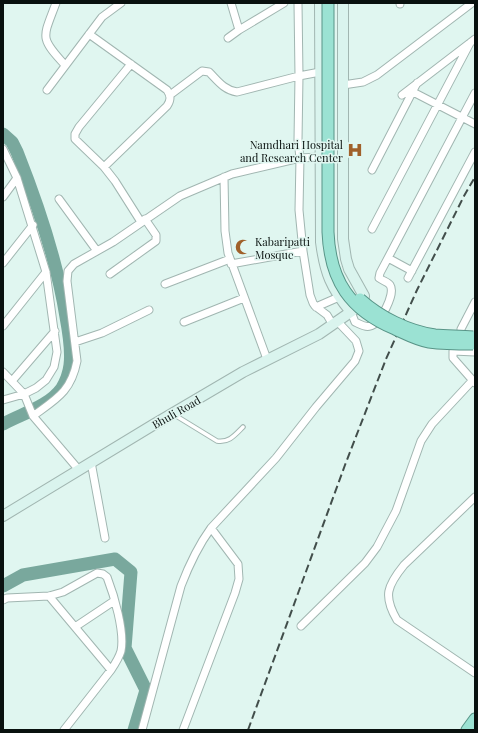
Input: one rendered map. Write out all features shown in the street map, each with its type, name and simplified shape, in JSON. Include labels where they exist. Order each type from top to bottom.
[{"type":"highway","points":[[328,3],[328,232],[330,256],[336,275],[346,295],[352,302],[378,322],[427,342],[446,344],[474,343]]},
{"type":"highway","points":[[334,3],[334,234],[336,254],[340,268],[345,279],[358,297],[368,306],[392,320],[425,333],[474,343]]},
{"type":"highway","points":[[467,730],[475,719]]},
{"type":"main road","points":[[320,3],[321,242],[327,273],[339,297],[352,312]]},
{"type":"main road","points":[[343,3],[343,85]]},
{"type":"main road","name":"Bhuli Road","points":[[3,516],[243,372],[336,324],[363,302],[364,296],[349,269],[343,239],[343,85]]},
{"type":"street","points":[[56,3],[46,29],[45,39],[50,49],[66,65]]},
{"type":"street","points":[[47,90],[102,17],[120,3]]},
{"type":"street","points":[[231,3],[239,30]]},
{"type":"street","points":[[228,38],[284,3]]},
{"type":"street","points":[[142,730],[176,605],[189,565],[200,545],[211,528],[276,458],[354,361],[359,351],[356,341],[316,307],[310,295],[299,210],[300,158],[298,140],[298,3]]},
{"type":"street","points":[[343,85],[363,82],[377,75],[472,3]]},
{"type":"street","points":[[89,34],[167,90],[171,101],[104,167]]},
{"type":"street","points":[[402,95],[472,41]]},
{"type":"street","points":[[372,229],[472,41]]},
{"type":"street","points":[[110,274],[156,241],[156,235],[143,221],[104,167],[78,143],[75,139],[75,134],[79,127],[131,64]]},
{"type":"street","points":[[170,95],[202,71],[209,72],[221,86],[229,91],[237,92],[320,72]]},
{"type":"street","points":[[372,170],[417,83]]},
{"type":"street","points":[[412,92],[475,124]]},
{"type":"street","points":[[352,312],[355,322],[365,327],[375,324],[382,316],[391,293],[390,285],[381,280],[379,276],[475,93]]},
{"type":"street","points":[[3,400],[24,394],[36,388],[46,380],[54,367],[57,352],[46,272],[33,225],[17,178],[4,151]]},
{"type":"street","points":[[408,278],[475,152]]},
{"type":"street","points":[[32,414],[55,400],[63,393],[75,372],[77,361],[67,281],[68,271],[74,264],[97,251],[180,196],[232,174],[300,158],[320,157]]},
{"type":"street","points":[[224,177],[225,231],[231,262],[268,360]]},
{"type":"street","points":[[3,197],[17,178]]},
{"type":"street","points":[[59,199],[97,251]]},
{"type":"street","points":[[3,263],[33,225]]},
{"type":"street","points":[[165,284],[231,262],[303,250]]},
{"type":"street","points":[[388,258],[412,270]]},
{"type":"street","points":[[3,326],[46,272]]},
{"type":"street","points":[[316,307],[339,297]]},
{"type":"street","points":[[184,322],[244,298]]},
{"type":"street","points":[[461,329],[471,315],[475,302]]},
{"type":"street","points":[[75,342],[102,333],[149,310]]},
{"type":"street","points":[[12,381],[55,331]]},
{"type":"street","points":[[301,626],[365,563],[377,547],[396,511],[421,441],[432,424],[473,382],[453,358],[453,350],[474,343]]},
{"type":"street","points":[[3,372],[24,394],[32,414],[79,470]]},
{"type":"street","points":[[91,462],[105,538]]},
{"type":"street","points":[[475,498],[404,565],[390,586],[388,599],[391,610],[397,620],[475,673]]},
{"type":"street","points":[[183,730],[239,579],[238,564],[211,528]]},
{"type":"street","points":[[3,600],[7,598],[49,596],[63,592],[97,573],[103,574],[107,577],[122,631],[121,650],[111,670],[64,730]]},
{"type":"street","points":[[49,596],[111,670]]},
{"type":"street","points":[[75,627],[114,601]]},
{"type":"lane","points":[[172,414],[217,441],[222,442],[228,441],[243,427]]},
{"type":"waterway","points":[[3,134],[12,142],[17,152],[46,233],[58,275],[71,353],[67,377],[62,388],[56,395],[35,409],[3,424]]},
{"type":"waterway","points":[[3,586],[23,575],[115,559],[131,572],[125,648],[146,690],[134,730]]},
{"type":"railway","points":[[248,730],[345,465],[386,359],[417,290],[475,177]]},
{"type":"place","name":"Namdhari Hospital and Research Center","points":[[355,150]]},
{"type":"place","name":"Kabaripatti Mosque","points":[[243,247]]}]
